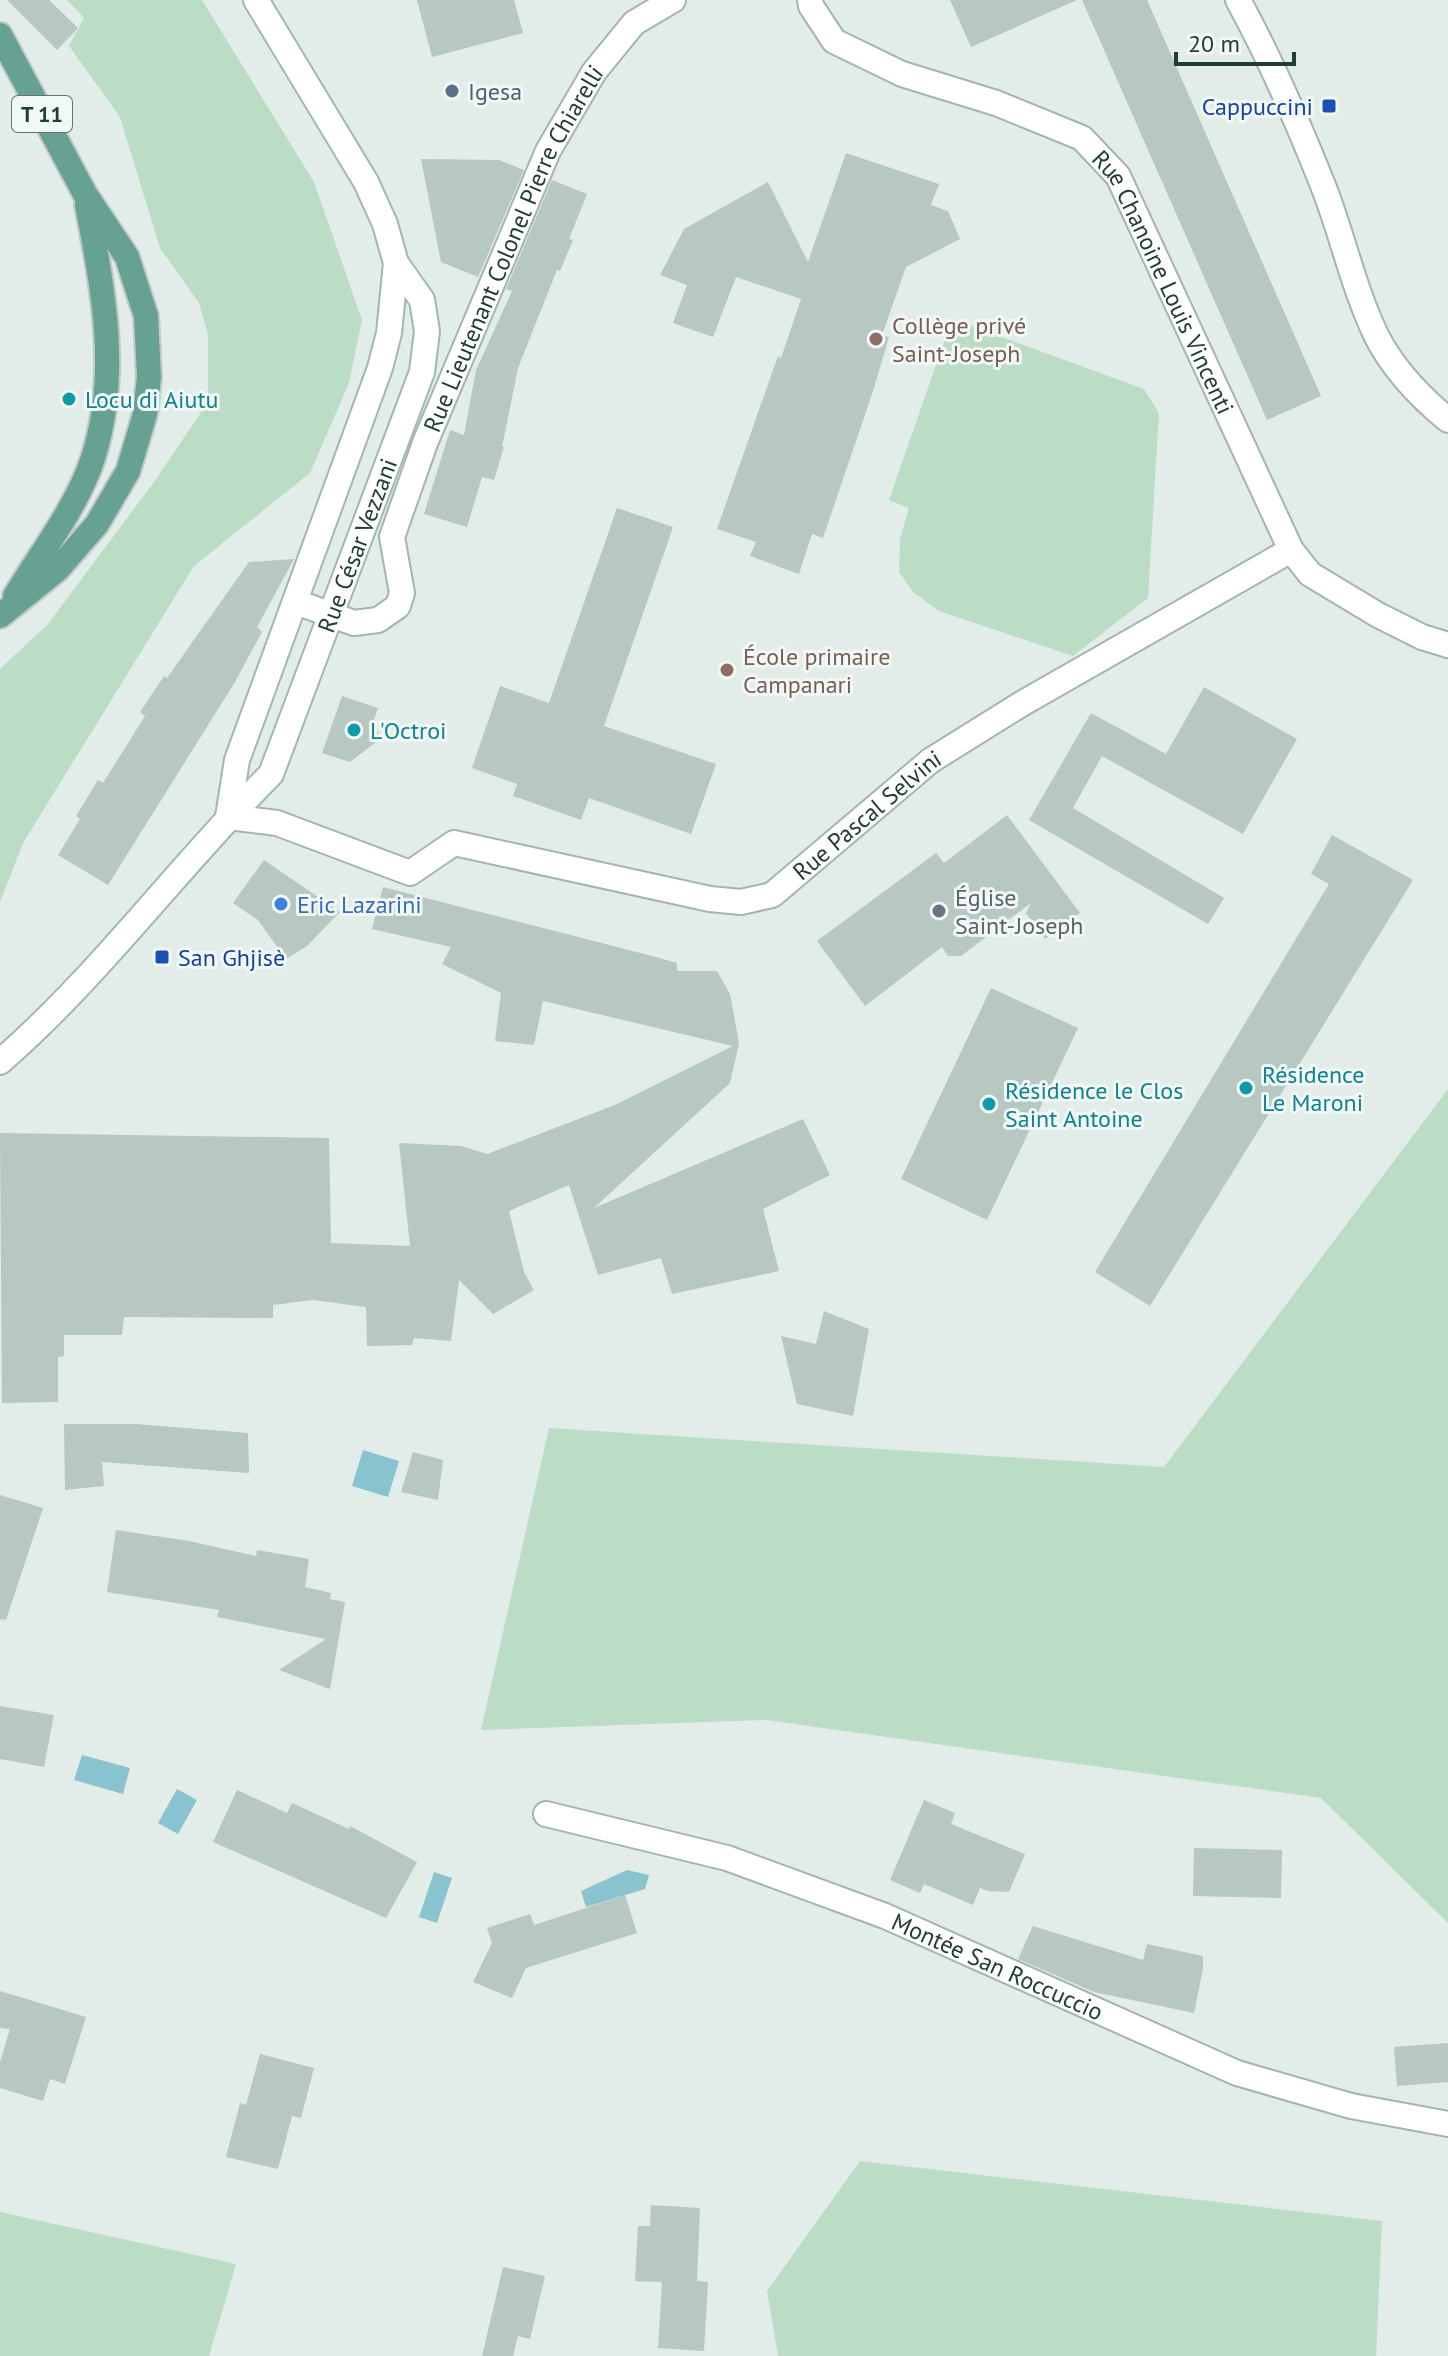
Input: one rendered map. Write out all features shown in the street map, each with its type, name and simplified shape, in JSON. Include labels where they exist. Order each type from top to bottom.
[{"type":"main road","name":"T 11","points":[[0,35],[85,194],[127,257],[146,316],[149,377],[145,414],[128,471],[97,524],[58,569],[3,613]]},
{"type":"main road","name":"T 11","points":[[3,613],[66,514],[92,460],[105,410],[108,376],[105,311],[85,194]]},
{"type":"street","name":"Rue César Vezzani","points":[[0,1062],[45,1022],[228,817],[271,774],[422,372],[427,331],[422,300],[396,263],[385,224],[366,182],[256,0]]},
{"type":"street","name":"Rue Lieutenant Colonel Pierre Chiarelli","points":[[296,602],[354,623],[378,620],[398,606],[402,593],[392,537],[425,443],[548,151],[594,72],[634,23],[673,0]]},
{"type":"street","name":"Rue Chanoine Louis Vincenti","points":[[810,0],[834,41],[902,74],[996,103],[1082,138],[1118,176],[1291,550],[1310,574],[1422,637],[1448,645]]},
{"type":"street","points":[[1238,0],[1325,190],[1378,340],[1415,391],[1448,420]]},
{"type":"street","name":"Rue César Vezzani","points":[[228,817],[237,760],[380,368],[389,333],[396,263]]},
{"type":"street","name":"Rue Pascal Selvini","points":[[228,817],[277,823],[410,873],[454,843],[710,899],[741,902],[772,895],[930,761],[1023,703],[1291,550]]},
{"type":"street","name":"Montée San Roccuccio","points":[[546,1814],[727,1858],[885,1916],[1237,2073],[1351,2106],[1448,2124]]},
{"type":"green space","points":[[67,0],[202,0],[314,182],[362,320],[349,383],[310,473],[194,566],[23,843],[0,902],[0,669],[48,624],[154,482],[208,402],[208,335],[199,303],[160,248],[120,117],[69,46],[84,18]]},
{"type":"green space","points":[[952,319],[1144,389],[1159,413],[1148,598],[1073,656],[939,611],[913,592],[899,572],[900,539],[909,508],[889,500]]},
{"type":"green space","points":[[1448,1089],[1448,1923],[1321,1798],[766,1720],[481,1730],[549,1428],[1164,1467]]},
{"type":"green space","points":[[860,2161],[1382,2221],[1376,2356],[778,2356],[767,2291]]},
{"type":"green space","points":[[0,2212],[236,2264],[209,2356],[0,2356]]},
{"type":"water","points":[[363,1450],[399,1461],[388,1497],[352,1486]]},
{"type":"water","points":[[82,1755],[130,1768],[123,1794],[74,1780]]},
{"type":"water","points":[[177,1789],[197,1800],[178,1834],[158,1823]]},
{"type":"water","points":[[627,1870],[649,1875],[645,1889],[586,1907],[581,1891]]},
{"type":"water","points":[[434,1872],[452,1878],[437,1923],[419,1917]]},
{"type":"building","points":[[7,0],[49,0],[78,28],[57,50]]},
{"type":"building","points":[[417,0],[514,0],[523,33],[432,57]]},
{"type":"building","points":[[950,0],[1077,0],[971,47]]},
{"type":"building","points":[[1082,0],[1147,0],[1321,396],[1267,420]]},
{"type":"building","points":[[846,153],[939,184],[931,205],[948,211],[960,239],[906,267],[882,335],[889,337],[874,388],[823,538],[812,534],[799,574],[750,556],[756,542],[717,529],[801,299],[736,277],[713,337],[673,323],[687,285],[660,275],[684,229],[768,182],[808,262]]},
{"type":"building","points":[[421,159],[499,160],[524,170],[478,277],[441,262]]},
{"type":"building","points":[[552,180],[587,194],[569,239],[573,240],[560,271],[557,270],[518,368],[504,447],[494,480],[482,477],[467,527],[424,514],[450,430],[464,435],[476,370],[512,291],[506,289]]},
{"type":"building","points":[[617,508],[673,527],[604,726],[716,764],[691,834],[589,798],[581,820],[513,796],[517,784],[472,768],[500,686],[549,703]]},
{"type":"building","points":[[294,559],[257,627],[262,632],[235,682],[108,885],[58,855],[80,819],[76,816],[98,780],[103,783],[145,716],[140,712],[249,562]]},
{"type":"building","points":[[1204,687],[1297,739],[1243,834],[1102,756],[1073,808],[1224,898],[1208,924],[1029,820],[1091,713],[1166,754]]},
{"type":"building","name":"L'Octroi","points":[[342,696],[378,708],[373,722],[381,738],[350,762],[322,753]]},
{"type":"building","name":"Église Saint-Joseph","points":[[1007,815],[1080,913],[1045,939],[1026,913],[1031,903],[961,956],[948,956],[942,947],[865,1006],[817,941],[936,853],[944,863]]},
{"type":"building","name":"Résidence Le Maroni","points":[[1332,835],[1413,880],[1150,1306],[1095,1272],[1329,884],[1311,874]]},
{"type":"building","points":[[264,860],[340,912],[307,946],[286,959],[258,920],[233,903]]},
{"type":"building","points":[[383,887],[677,963],[677,971],[717,971],[730,994],[739,1043],[730,1083],[594,1208],[803,1119],[830,1175],[763,1209],[779,1271],[672,1294],[661,1258],[598,1275],[569,1185],[509,1211],[524,1272],[534,1290],[493,1314],[459,1280],[451,1341],[414,1338],[412,1345],[367,1346],[366,1307],[313,1300],[273,1305],[273,1318],[124,1317],[122,1335],[64,1335],[64,1356],[58,1357],[58,1402],[2,1403],[0,1133],[329,1138],[331,1243],[410,1246],[399,1143],[461,1146],[487,1154],[615,1105],[733,1046],[543,1001],[534,1045],[495,1041],[501,993],[442,964],[451,947],[372,929]]},
{"type":"building","name":"Résidence le Clos Saint Antoine","points":[[991,988],[1078,1028],[987,1220],[901,1179]]},
{"type":"building","points":[[824,1311],[869,1329],[853,1416],[797,1404],[781,1336],[816,1344]]},
{"type":"building","points":[[64,1424],[136,1424],[248,1433],[249,1473],[102,1462],[104,1486],[65,1490]]},
{"type":"building","points":[[413,1452],[443,1460],[438,1500],[401,1492]]},
{"type":"building","points":[[0,1495],[43,1508],[6,1620],[0,1619]]},
{"type":"building","points":[[116,1530],[189,1541],[256,1556],[257,1550],[309,1559],[305,1587],[331,1593],[330,1599],[345,1602],[330,1689],[279,1670],[326,1639],[217,1617],[219,1610],[107,1592]]},
{"type":"building","points":[[0,1706],[54,1715],[44,1767],[0,1759]]},
{"type":"building","points":[[237,1790],[287,1813],[292,1803],[349,1829],[350,1826],[417,1862],[386,1918],[213,1842]]},
{"type":"building","points":[[924,1800],[955,1813],[951,1824],[1025,1854],[1009,1892],[980,1888],[973,1905],[924,1884],[920,1893],[890,1880]]},
{"type":"building","points":[[1194,1848],[1282,1850],[1281,1898],[1193,1896]]},
{"type":"building","points":[[625,1895],[637,1933],[526,1968],[512,1998],[473,1982],[492,1943],[487,1928],[530,1914],[534,1925]]},
{"type":"building","points":[[1033,1926],[1143,1960],[1147,1944],[1203,1956],[1194,2013],[1094,1992],[1018,1959]]},
{"type":"building","points":[[0,1991],[86,2017],[65,2084],[50,2079],[43,2101],[0,2088],[0,2062],[10,2029],[0,2028]]},
{"type":"building","points":[[1448,2043],[1448,2082],[1397,2086],[1394,2047]]},
{"type":"building","points":[[260,2054],[314,2068],[301,2118],[292,2116],[278,2169],[226,2157],[240,2103],[246,2105]]},
{"type":"building","points":[[651,2205],[700,2208],[697,2281],[708,2282],[704,2351],[658,2348],[662,2282],[635,2281],[638,2226],[650,2226]]},
{"type":"building","points":[[503,2267],[545,2276],[530,2339],[518,2336],[513,2356],[482,2356]]},
{"type":"place","name":"Igesa","points":[[452,91]]},
{"type":"place","name":"Cappuccini","points":[[1329,106]]},
{"type":"place","name":"Collège privé Saint-Joseph","points":[[876,339]]},
{"type":"place","name":"Locu di Aiutu","points":[[69,399]]},
{"type":"place","name":"École primaire Campanari","points":[[727,670]]},
{"type":"place","name":"L'Octroi","points":[[354,730]]},
{"type":"place","name":"Eric Lazarini","points":[[281,904]]},
{"type":"place","name":"Église Saint-Joseph","points":[[939,911]]},
{"type":"place","name":"San Ghjisè","points":[[162,957]]},
{"type":"place","name":"Résidence Le Maroni","points":[[1246,1088]]},
{"type":"place","name":"Résidence le Clos Saint Antoine","points":[[989,1104]]}]
